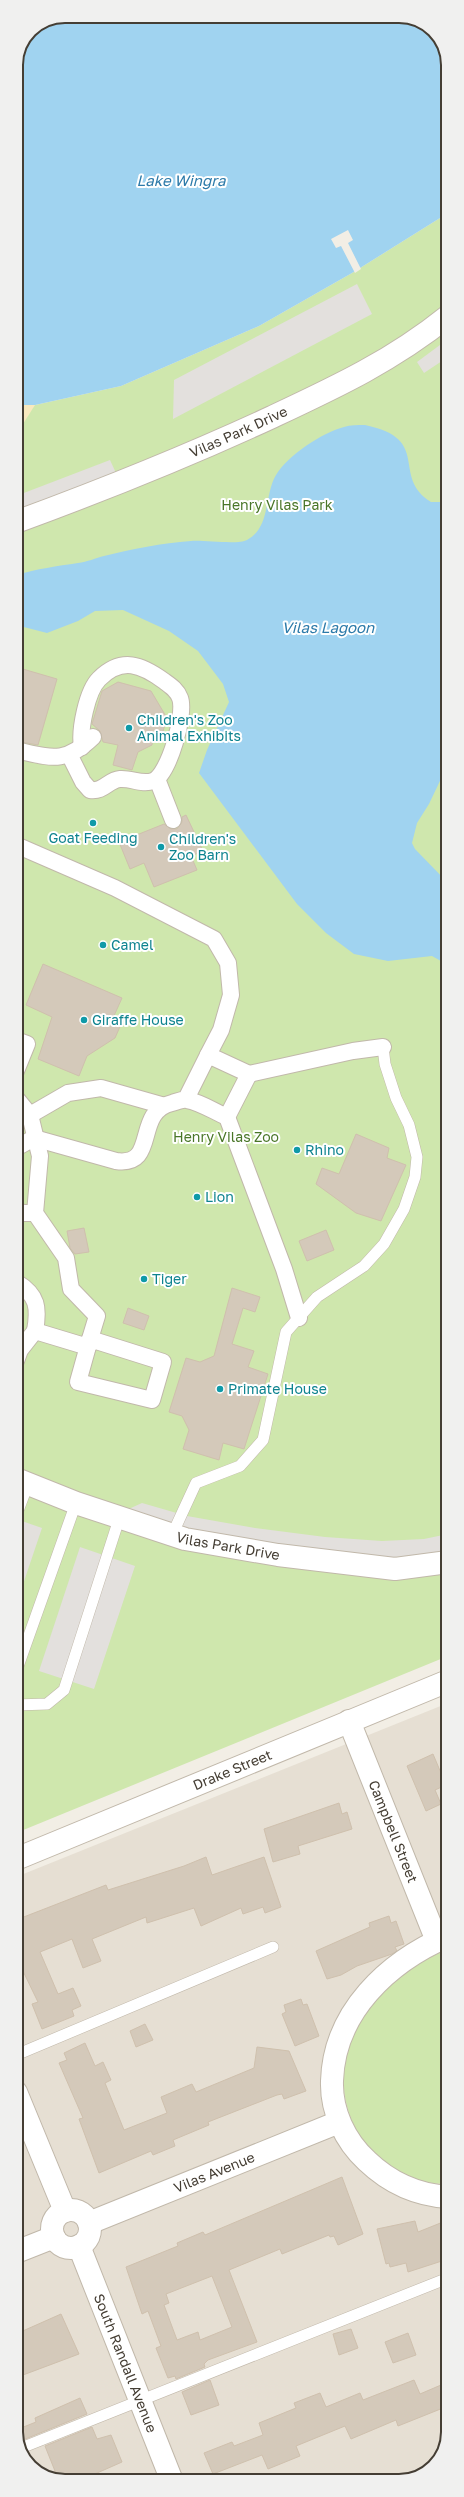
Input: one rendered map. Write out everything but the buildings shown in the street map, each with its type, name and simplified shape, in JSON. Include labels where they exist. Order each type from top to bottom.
[{"type":"street","name":"Vilas Park Drive","points":[[23,519],[206,447],[308,400],[381,364],[441,321]]},
{"type":"street","points":[[131,664],[147,669],[177,692],[181,700],[172,751],[164,772],[157,779],[151,782],[139,782],[128,778],[118,779],[102,790],[90,790],[83,782],[82,747],[80,734],[93,685],[115,667],[131,664]]},
{"type":"street","points":[[23,752],[43,756],[82,747]]},
{"type":"street","points":[[157,779],[173,820]]},
{"type":"street","points":[[23,848],[115,888],[214,939],[228,963],[231,995],[221,1030],[186,1099]]},
{"type":"street","points":[[23,1043],[27,1044],[23,1054]]},
{"type":"street","points":[[208,1055],[249,1074],[353,1050],[383,1047]]},
{"type":"street","points":[[227,1117],[249,1074]]},
{"type":"street","points":[[30,1115],[68,1093],[101,1088],[161,1105],[186,1099],[227,1117],[284,1269],[299,1318]]},
{"type":"street","points":[[23,1144],[34,1138],[116,1161],[128,1160],[141,1151],[151,1116],[161,1105]]},
{"type":"street","points":[[23,1106],[30,1115],[34,1138],[40,1156],[35,1213],[66,1258],[71,1289],[96,1316],[89,1343],[78,1382],[152,1400],[163,1362],[89,1343],[35,1331]]},
{"type":"street","points":[[23,1213],[35,1213]]},
{"type":"street","points":[[23,1288],[32,1295],[38,1310],[35,1331],[23,1346]]},
{"type":"street","name":"Vilas Park Drive","points":[[23,1482],[76,1503],[120,1516],[185,1539],[278,1555],[395,1569],[441,1563]]},
{"type":"street","name":"Drake Street","points":[[23,1856],[441,1684]]},
{"type":"street","name":"Campbell Street","points":[[349,1721],[441,1933]]},
{"type":"street","points":[[441,1939],[402,1961],[382,1977],[352,2011],[340,2035],[332,2063],[333,2099],[339,2122],[351,2143],[378,2172],[405,2187],[434,2196],[441,2196]]},
{"type":"street","points":[[23,2109],[65,2211]]},
{"type":"street","name":"Vilas Avenue","points":[[89,2223],[339,2122]]},
{"type":"street","points":[[65,2211],[77,2211],[82,2214],[89,2223],[90,2228],[88,2239],[79,2246],[67,2248],[62,2246],[54,2237],[53,2225],[55,2219],[65,2211]]},
{"type":"street","points":[[23,2249],[54,2237]]},
{"type":"street","name":"South Randall Avenue","points":[[79,2246],[169,2474]]},
{"type":"lane","points":[[172,1535],[196,1483],[240,1466],[263,1440],[286,1332],[317,1297],[364,1266],[384,1244],[404,1209],[415,1176],[417,1157],[409,1125],[387,1071],[383,1047]]},
{"type":"lane","points":[[23,1652],[76,1503]]},
{"type":"lane","points":[[23,1705],[46,1704],[64,1690],[120,1516]]},
{"type":"lane","points":[[23,2052],[273,1947]]},
{"type":"lane","points":[[25,2446],[441,2281]]},
{"type":"shaded area","points":[[357,284],[372,314],[173,419],[174,380]]},
{"type":"shaded area","points":[[441,344],[441,362],[424,373],[417,362]]},
{"type":"shaded area","points":[[110,460],[116,473],[23,508],[23,493]]},
{"type":"shaded area","points":[[142,1503],[187,1516],[255,1528],[325,1537],[382,1541],[424,1539],[441,1535],[441,1552],[382,1560],[220,1539],[122,1512]]},
{"type":"shaded area","points":[[23,1521],[42,1528],[23,1584]]},
{"type":"shaded area","points":[[80,1547],[135,1566],[94,1689],[39,1671]]},
{"type":"shaded area","points":[[441,1706],[441,2432],[439,2446],[431,2460],[425,2465],[413,2472],[405,2474],[62,2474],[49,2471],[37,2464],[32,2458],[25,2446],[23,2438],[23,1874]]},
{"type":"green space","points":[[441,217],[441,1659],[23,1830],[23,405],[35,405],[121,386],[259,326],[352,273]]},
{"type":"green space","points":[[441,1952],[441,2183],[423,2181],[401,2173],[381,2161],[366,2144],[354,2125],[346,2103],[343,2079],[346,2054],[350,2037],[356,2022],[378,1997],[396,1980],[415,1966]]},
{"type":"sand","points":[[23,405],[35,405],[23,424]]},
{"type":"water","name":"Lake Wingra","points":[[65,23],[402,23],[415,26],[427,33],[437,46],[441,59],[441,217],[352,273],[259,326],[121,386],[35,405],[23,405],[23,65],[26,49],[35,35],[49,26]]},
{"type":"water","name":"Vilas Lagoon","points":[[365,425],[386,431],[398,439],[405,449],[413,481],[419,492],[431,502],[441,502],[441,779],[429,804],[417,823],[412,843],[415,849],[441,876],[441,961],[432,956],[388,961],[354,954],[326,933],[297,904],[199,773],[207,750],[229,702],[223,684],[198,651],[169,631],[123,610],[95,611],[78,621],[47,633],[23,627],[23,573],[158,545],[191,541],[236,542],[247,540],[255,534],[260,527],[264,519],[272,483],[276,475],[288,460],[316,439],[346,426]]},
{"type":"pier","points":[[348,230],[353,240],[348,243],[361,269],[355,273],[341,246],[336,248],[331,239]]},
{"type":"place","name":"Children's Zoo Animal Exhibits","points":[[129,728]]},
{"type":"place","name":"Goat Feeding","points":[[93,823]]},
{"type":"place","name":"Children's Zoo Barn","points":[[161,847]]},
{"type":"place","name":"Camel","points":[[103,945]]},
{"type":"place","name":"Giraffe House","points":[[84,1020]]},
{"type":"place","name":"Rhino","points":[[297,1150]]},
{"type":"place","name":"Lion","points":[[197,1197]]},
{"type":"place","name":"Tiger","points":[[144,1279]]},
{"type":"place","name":"Primate House","points":[[220,1389]]},
{"type":"park label","name":"Henry Vilas Park","points":[[277,505]]},
{"type":"park label","name":"Henry Vilas Zoo","points":[[226,1137]]}]
